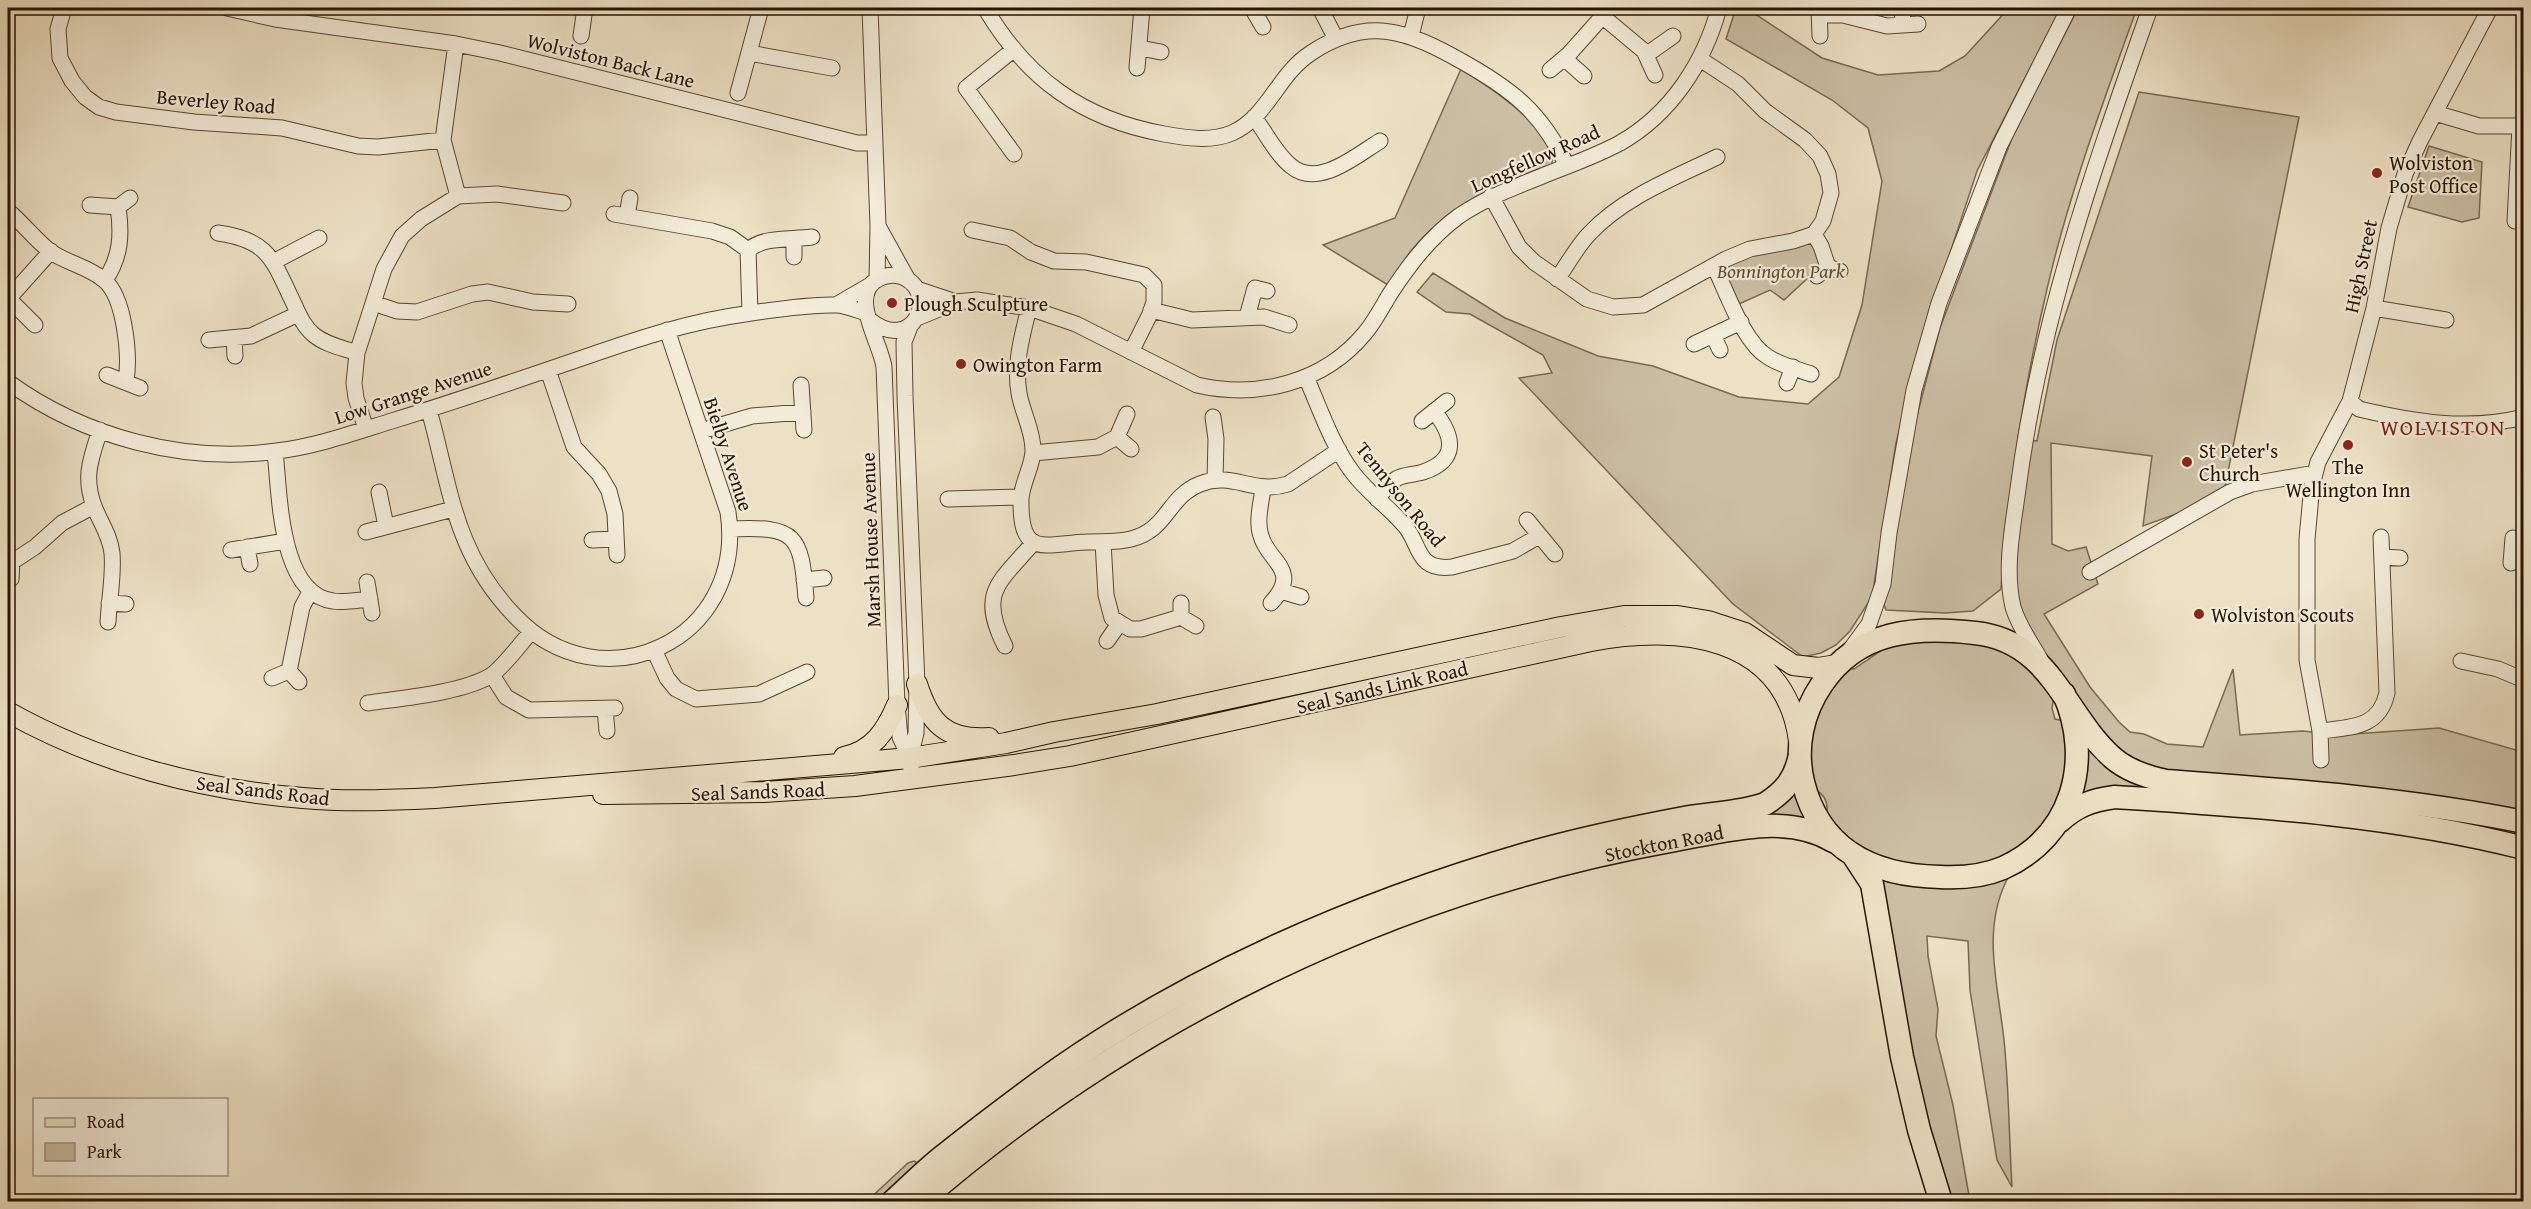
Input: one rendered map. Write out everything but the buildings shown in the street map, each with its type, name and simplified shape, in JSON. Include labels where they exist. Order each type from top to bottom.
[{"type":"highway","name":"Stockton Road","points":[[1484,874],[1606,833],[1755,807],[1774,798],[1788,786],[1795,774],[1812,700],[1840,663],[1868,642],[1896,633],[1977,633],[2005,641],[2021,649],[2046,670],[2064,694]]},
{"type":"highway","points":[[2064,694],[2103,748],[2113,758],[2150,778],[2329,792],[2473,812],[2523,822]]},
{"type":"highway","points":[[2050,830],[2066,807],[2078,765],[2079,749],[2075,722],[2064,694]]},
{"type":"highway","points":[[1799,749],[1805,791],[1812,808],[1827,832],[1847,851],[1872,884],[1902,1057],[1919,1130],[1941,1202]]},
{"type":"highway","points":[[2050,830],[2073,809],[2095,800],[2115,797],[2326,813],[2467,836],[2523,848]]},
{"type":"highway","name":"Stockton Road","points":[[1484,874],[1763,826],[1781,825],[1806,829],[1824,836],[1882,870],[1898,874],[1956,878],[2002,868],[2026,854],[2050,830]]},
{"type":"highway","points":[[892,1202],[945,1154],[1041,1081],[1153,1010],[1226,971],[1336,919],[1484,874]]},
{"type":"highway","points":[[920,1202],[997,1138],[1051,1098],[1159,1029],[1228,992],[1484,874]]},
{"type":"main road","name":"Seal Sands Link Road","points":[[910,758],[1006,743],[1157,714],[1561,627],[1624,616],[1678,616],[1708,621],[1745,633],[1793,665],[1818,668],[1840,663]]},
{"type":"main road","name":"Seal Sands Link Road","points":[[912,779],[1070,756],[1591,641],[1660,633],[1707,639],[1745,655],[1761,666],[1787,700],[1795,718],[1799,749]]},
{"type":"main road","points":[[917,684],[924,708],[935,722],[948,732],[974,738],[1054,732]]},
{"type":"main road","points":[[816,766],[867,748],[888,726],[897,705]]},
{"type":"main road","name":"Seal Sands Road","points":[[8,712],[80,747],[191,781],[247,792],[361,801],[531,790],[627,780],[910,758]]},
{"type":"main road","name":"Seal Sands Road","points":[[531,790],[593,794],[754,793],[855,786],[912,779]]},
{"type":"street","name":"Beverley Road","points":[[64,8],[58,29],[57,43],[60,58],[72,81],[85,97],[99,107],[116,112],[194,122],[282,128],[358,146],[378,147],[443,140]]},
{"type":"street","name":"Wolviston Back Lane","points":[[227,8],[456,44],[857,143],[875,142]]},
{"type":"street","points":[[580,36],[585,8]]},
{"type":"street","points":[[738,93],[761,8]]},
{"type":"street","name":"Marsh House Avenue","points":[[870,8],[878,226],[874,282],[865,296],[868,317],[882,352],[884,367],[897,705],[900,737],[910,758]]},
{"type":"street","points":[[985,8],[1013,50],[1058,93],[1080,107],[1126,125],[1169,135],[1205,138],[1231,133],[1254,117],[1298,62],[1336,39],[1371,31],[1411,36],[1429,43],[1522,100],[1544,127],[1567,166]]},
{"type":"street","points":[[1137,68],[1142,8]]},
{"type":"street","points":[[1252,8],[1263,27]]},
{"type":"street","points":[[1320,8],[1336,39]]},
{"type":"street","points":[[1411,36],[1418,8]]},
{"type":"street","name":"Longfellow Road","points":[[914,321],[956,302],[977,300],[1029,308],[1076,324],[1177,376],[1217,389],[1268,388],[1306,377],[1338,359],[1367,331],[1397,283],[1430,241],[1458,217],[1491,196],[1603,151],[1638,131],[1672,100],[1700,59],[1719,8]]},
{"type":"street","points":[[1821,36],[1819,11],[1887,26],[1911,24],[1902,8]]},
{"type":"street","points":[[1840,663],[1869,624],[1883,584],[1889,533],[1914,390],[1955,257],[2007,128],[2069,8]]},
{"type":"street","points":[[2046,670],[2017,616],[2010,588],[2013,530],[2020,468],[2032,397],[2066,256],[2150,8]]},
{"type":"street","name":"High Street","points":[[2321,760],[2320,731],[2307,660],[2307,539],[2315,472],[2350,401],[2374,308],[2397,198],[2420,141],[2490,8]]},
{"type":"street","points":[[1550,70],[1606,12],[1646,55],[1655,75]]},
{"type":"street","points":[[1646,55],[1673,36]]},
{"type":"street","points":[[456,44],[443,140],[458,196]]},
{"type":"street","points":[[1140,48],[1161,52]]},
{"type":"street","points":[[1013,50],[961,93],[978,105],[1014,154]]},
{"type":"street","points":[[749,53],[832,68]]},
{"type":"street","points":[[1564,58],[1584,76]]},
{"type":"street","points":[[1491,196],[1519,247],[1534,262],[1587,299],[1599,304],[1627,308],[1643,305],[1656,299],[1714,266],[1750,249],[1793,241],[1814,234],[1823,221],[1831,193],[1828,174],[1820,156],[1805,140],[1764,111],[1738,84],[1700,59]]},
{"type":"street","points":[[2435,112],[2479,126],[2522,126],[2515,221]]},
{"type":"street","points":[[1254,117],[1282,157],[1292,168],[1303,173],[1318,174],[1330,170],[1380,141]]},
{"type":"street","points":[[1557,279],[1592,231],[1649,190],[1717,157]]},
{"type":"street","points":[[1688,171],[1696,186]]},
{"type":"street","points":[[366,429],[355,390],[357,353],[384,269],[402,236],[421,219],[458,196],[548,193],[563,203]]},
{"type":"street","points":[[630,198],[621,215],[712,231],[730,237],[748,250]]},
{"type":"street","points":[[90,205],[124,203],[118,257],[115,266],[105,280]]},
{"type":"street","points":[[8,211],[51,251],[105,280],[118,301],[133,384],[106,375]]},
{"type":"street","name":"Marsh House Avenue","points":[[878,226],[912,284],[920,307],[904,342],[917,684],[916,733],[910,758],[912,779]]},
{"type":"street","points":[[969,246],[972,227],[996,236],[1010,238],[1031,252],[1054,261],[1086,262],[1144,275],[1154,285],[1155,294],[1151,310],[1131,352]]},
{"type":"street","points":[[218,233],[237,230],[258,245],[273,261],[298,314],[314,335],[326,343],[357,353]]},
{"type":"street","points":[[1814,234],[1821,246],[1828,271]]},
{"type":"street","points":[[993,251],[996,236]]},
{"type":"street","points":[[748,250],[756,243],[812,237]]},
{"type":"street","points":[[273,261],[298,241],[319,238]]},
{"type":"street","points":[[794,239],[794,256]]},
{"type":"street","points":[[748,250],[750,313]]},
{"type":"street","points":[[35,325],[8,298],[51,251]]},
{"type":"street","points":[[1714,266],[1741,322],[1761,352],[1775,361],[1811,374]]},
{"type":"street","points":[[874,282],[887,276],[900,276],[912,284]]},
{"type":"street","name":"Low Grange Avenue","points":[[8,382],[37,402],[100,430],[164,449],[213,454],[275,452],[305,447],[429,410],[667,330],[750,313],[836,305],[874,282]]},
{"type":"street","name":"Longfellow Road","points":[[912,284],[956,302]]},
{"type":"street","points":[[1247,317],[1255,288],[1267,291]]},
{"type":"street","points":[[374,303],[397,311],[417,312],[472,294],[488,292],[545,310],[568,304]]},
{"type":"street","name":"Low Grange Avenue","points":[[836,305],[868,317]]},
{"type":"street","points":[[1029,308],[1017,363],[1017,379],[1033,453],[1021,497],[1022,522],[1034,543],[1043,546],[1130,540],[1148,533],[1163,520],[1173,504],[1186,492],[1215,479],[1263,489],[1288,484],[1339,450]]},
{"type":"street","points":[[2374,308],[2446,320]]},
{"type":"street","points":[[1151,310],[1192,320],[1247,317],[1268,327],[1289,325]]},
{"type":"street","points":[[209,340],[261,333],[298,314]]},
{"type":"street","points":[[868,317],[880,329],[890,331],[899,331],[914,321]]},
{"type":"street","points":[[1694,344],[1741,322]]},
{"type":"street","name":"Bielby Avenue","points":[[429,410],[442,456],[453,510],[466,546],[486,581],[508,609],[531,632],[573,653],[591,657],[633,656],[654,650],[688,630],[711,605],[727,570],[731,529],[728,512],[667,330]]},
{"type":"street","points":[[1713,335],[1720,350]]},
{"type":"street","points":[[234,338],[235,356]]},
{"type":"street","points":[[1787,384],[1793,367]]},
{"type":"street","points":[[548,370],[574,447],[599,474],[609,490],[615,514],[617,555]]},
{"type":"street","name":"Tennyson Road","points":[[1306,377],[1339,450],[1353,473],[1409,531],[1417,551],[1425,560],[1443,568],[1513,551],[1539,536]]},
{"type":"street","points":[[801,385],[804,430]]},
{"type":"street","points":[[1377,499],[1396,479],[1422,472],[1443,460],[1449,446],[1449,432],[1428,416],[1447,401]]},
{"type":"street","points":[[2350,401],[2359,409],[2438,424],[2489,424],[2523,417]]},
{"type":"street","points":[[701,431],[752,416],[803,412]]},
{"type":"street","points":[[1033,453],[1089,450],[1117,437],[1127,414]]},
{"type":"street","points":[[1213,417],[1223,438],[1215,479]]},
{"type":"street","points":[[100,430],[90,460],[87,483],[94,506],[108,536],[112,554],[108,622]]},
{"type":"street","points":[[1117,437],[1131,449]]},
{"type":"street","points":[[275,452],[286,541],[298,578],[310,592],[333,601],[371,606],[367,582]]},
{"type":"street","points":[[2094,565],[2230,492],[2252,484],[2315,472]]},
{"type":"street","points":[[1263,489],[1259,528],[1263,543],[1281,567],[1283,577],[1281,591],[1271,603]]},
{"type":"street","points":[[379,492],[386,526]]},
{"type":"street","points":[[959,505],[1021,497]]},
{"type":"street","points":[[11,579],[10,560],[35,547],[62,523],[94,506]]},
{"type":"street","points":[[366,532],[453,510]]},
{"type":"street","points":[[1527,520],[1555,554]]},
{"type":"street","points":[[731,529],[764,529],[791,537],[801,554],[806,598]]},
{"type":"street","points":[[2320,731],[2368,723],[2384,705],[2386,693],[2381,537]]},
{"type":"street","points":[[592,540],[616,539]]},
{"type":"street","points":[[231,550],[286,541]]},
{"type":"street","points":[[1103,542],[1106,595],[1112,618],[1130,629],[1141,629],[1181,610],[1196,627]]},
{"type":"street","points":[[1005,646],[993,622],[993,607],[998,584],[1034,543]]},
{"type":"street","points":[[247,548],[250,564]]},
{"type":"street","points":[[2382,557],[2400,558]]},
{"type":"street","points":[[804,580],[824,578]]},
{"type":"street","points":[[1281,591],[1301,597]]},
{"type":"street","points":[[272,678],[294,677],[302,607],[310,592]]},
{"type":"street","points":[[109,603],[126,604]]},
{"type":"street","points":[[1107,641],[1119,624]]},
{"type":"street","points":[[983,637],[998,631]]},
{"type":"street","points":[[368,704],[384,693],[460,687],[492,675],[531,632]]},
{"type":"street","points":[[654,650],[676,689],[696,699],[759,694],[797,671]]},
{"type":"street","points":[[2461,662],[2477,671],[2498,669],[2523,680]]},
{"type":"street","points":[[492,675],[506,697],[529,710],[610,709],[607,731]]},
{"type":"green space","points":[[1736,8],[1746,8],[1822,58],[1878,75],[1939,71],[1965,56],[2009,8],[2061,8],[1977,171],[1927,323],[1896,443],[1872,597],[1850,631],[1836,645],[1821,653],[1803,657],[1733,604],[1519,378],[1552,373],[1543,355],[1470,314],[1446,312],[1417,292],[1433,273],[1505,318],[1598,356],[1653,366],[1739,397],[1808,404],[1839,377],[1862,305],[1882,181],[1868,128],[1832,100],[1726,39]]},
{"type":"green space","points":[[2078,8],[2137,8],[2076,182],[2047,289],[2018,438],[2001,589],[1973,611],[1945,613],[1886,610],[1883,602],[1904,465],[1940,328],[2012,138]]},
{"type":"green space","points":[[1461,69],[1499,94],[1524,115],[1552,152],[1552,164],[1494,188],[1457,209],[1425,235],[1388,285],[1323,245],[1395,218]]},
{"type":"green space","points":[[2139,92],[2299,117],[2223,497],[2143,526],[2152,456],[2051,443],[2052,544],[2068,551],[2086,547],[2098,584],[2044,614],[2090,687],[2130,732],[2144,734],[2167,744],[2203,747],[2233,669],[2240,735],[2303,731],[2339,735],[2439,728],[2523,752],[2523,813],[2161,771],[2137,764],[2101,734],[2048,661],[2021,610],[2015,582],[2020,509],[2029,440],[2037,441],[2057,340]]},
{"type":"green space","points":[[2429,146],[2482,162],[2479,218],[2462,222],[2408,207]]},
{"type":"green space","name":"Bonnington Park","points":[[1810,241],[1816,245],[1822,265],[1784,300],[1770,290],[1739,304],[1722,267],[1749,254]]},
{"type":"green space","points":[[1912,641],[1979,641],[2027,663],[2054,697],[2052,708],[2055,719],[2064,721],[2068,730],[2065,786],[2050,817],[2028,839],[2001,859],[1966,867],[1910,865],[1880,860],[1854,845],[1826,817],[1826,800],[1815,790],[1809,756],[1816,711],[1846,668],[1854,669],[1888,646]]},
{"type":"green space","points":[[2084,735],[2125,774],[2321,799],[2079,798]]},
{"type":"green space","points":[[1796,790],[1811,823],[1630,836]]},
{"type":"green space","points":[[2010,874],[2001,894],[1993,935],[1995,977],[2006,1058],[2012,1187],[1997,1160],[1970,990],[1968,941],[1927,936],[1928,956],[1938,1009],[1936,1036],[1953,1105],[1970,1201],[1951,1201],[1936,1165],[1903,1018],[1879,876]]},
{"type":"green space","points":[[914,1161],[918,1163],[916,1171],[880,1201],[866,1202],[908,1163]]},
{"type":"place","name":"Wolviston Post Office","points":[[2377,173]]},
{"type":"place","name":"Plough Sculpture","points":[[892,303]]},
{"type":"place","name":"Owington Farm","points":[[961,364]]},
{"type":"place","name":"The Wellington Inn","points":[[2348,445]]},
{"type":"place","name":"St Peter's Church","points":[[2187,462]]},
{"type":"place","name":"Wolviston Scouts","points":[[2199,614]]},
{"type":"district","name":"WOLVISTON","points":[[2443,427]]}]
